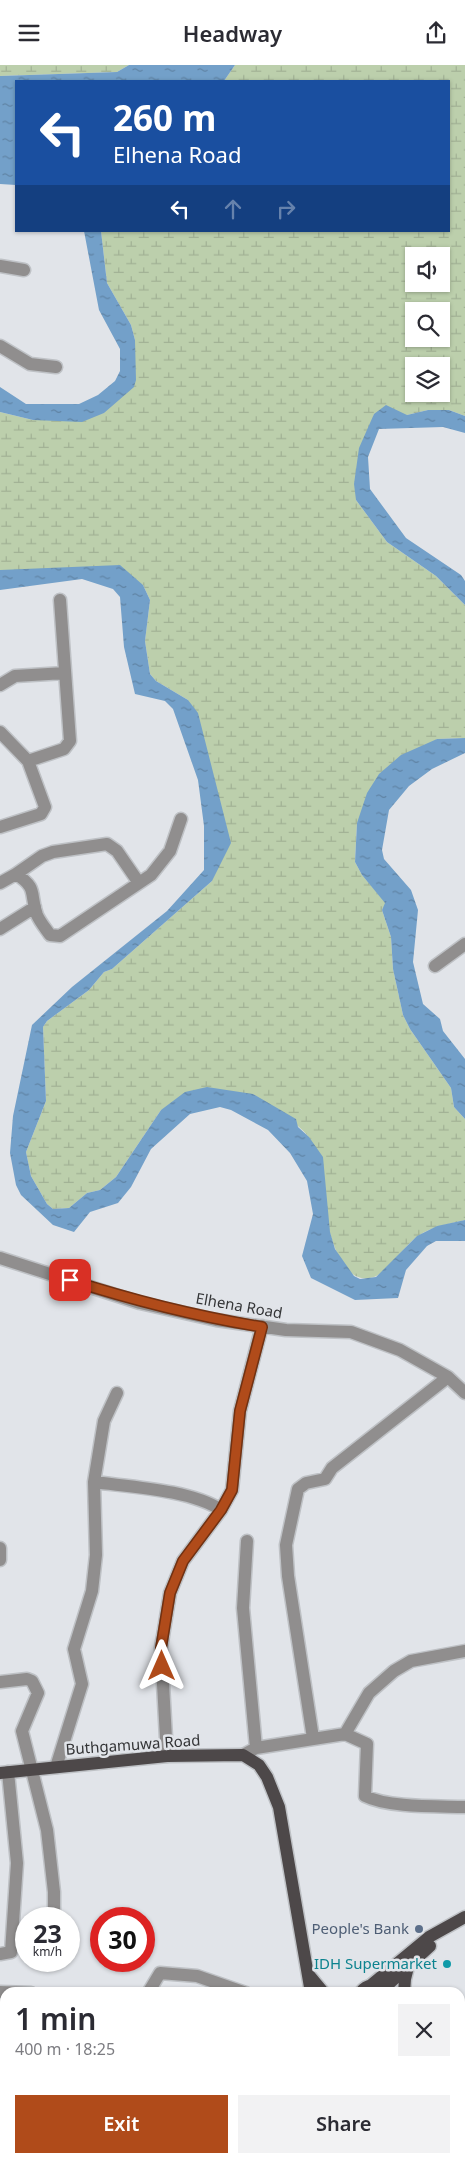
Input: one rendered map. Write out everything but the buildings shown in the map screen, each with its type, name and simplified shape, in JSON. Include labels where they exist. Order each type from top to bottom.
[{"type":"main road","name":"Buthgamuwa Road","points":[[4,1773],[167,1756],[243,1755]]},
{"type":"main road","points":[[243,1755],[259,1765],[267,1777],[279,1807],[310,1987]]},
{"type":"main road","points":[[380,1987],[429,1937],[465,1917]]},
{"type":"main road","points":[[381,1987],[408,1967],[437,1940],[445,1929]]},
{"type":"main road","points":[[404,1987],[408,1967]]},
{"type":"main road","points":[[309,1975],[319,1987]]},
{"type":"street","points":[[0,266],[24,270]]},
{"type":"street","points":[[0,346],[30,365],[56,367]]},
{"type":"street","points":[[28,761],[64,749],[70,741],[60,600]]},
{"type":"street","points":[[0,685],[16,676],[65,673]]},
{"type":"street","points":[[0,731],[28,761],[45,807],[41,814],[0,827]]},
{"type":"street","points":[[16,874],[25,880],[34,891],[38,917],[50,935],[60,936],[151,875],[170,851],[181,819]]},
{"type":"street","points":[[0,883],[42,856],[53,852],[107,844],[118,851],[139,883]]},
{"type":"street","points":[[0,929],[35,907]]},
{"type":"street","points":[[435,965],[465,944]]},
{"type":"street","name":"Elhena Road","points":[[0,1258],[140,1303],[216,1320],[286,1331],[351,1332],[400,1350],[448,1377],[465,1393]]},
{"type":"street","points":[[167,1756],[161,1648],[170,1593],[183,1561],[221,1510],[232,1490],[240,1411],[262,1327]]},
{"type":"street","points":[[313,1738],[288,1576],[286,1545],[298,1489],[306,1483],[325,1479],[332,1468],[448,1377]]},
{"type":"street","points":[[56,1767],[82,1684],[74,1649],[93,1582],[96,1555],[94,1482],[104,1421],[117,1393]]},
{"type":"street","points":[[94,1482],[172,1493],[213,1505],[221,1510]]},
{"type":"street","points":[[247,1541],[243,1608],[256,1748]]},
{"type":"street","points":[[0,1548],[0,1561]]},
{"type":"street","points":[[344,1734],[369,1693],[394,1671],[411,1661],[465,1651]]},
{"type":"street","points":[[0,1682],[27,1679],[32,1681],[38,1693],[22,1731],[47,1830],[54,1907]]},
{"type":"street","points":[[243,1755],[256,1748],[344,1734],[367,1744],[365,1796],[373,1800],[414,1805],[465,1807]]},
{"type":"street","points":[[0,1954],[10,1952],[18,1863],[4,1773]]},
{"type":"street","points":[[152,1987],[160,1973],[197,1976],[229,1987]]},
{"type":"green space","points":[[0,65],[129,65],[117,72],[0,76]]},
{"type":"green space","points":[[235,65],[465,65],[465,416],[449,410],[428,410],[407,415],[374,414],[356,500],[387,542],[436,576],[465,605],[465,738],[437,739],[357,823],[355,862],[362,875],[386,903],[382,910],[391,937],[393,969],[403,1015],[410,1029],[451,1088],[454,1107],[465,1119],[465,1220],[435,1228],[418,1236],[384,1270],[374,1277],[357,1277],[345,1266],[335,1247],[328,1224],[313,1152],[306,1133],[253,1094],[161,1110],[116,1177],[100,1190],[87,1193],[69,1208],[53,1209],[47,1204],[31,1176],[26,1152],[46,1101],[43,1027],[47,1021],[89,990],[104,972],[112,969],[212,881],[188,700],[156,681],[150,674],[145,641],[150,600],[143,585],[0,570],[0,412],[33,420],[104,413],[135,340],[131,325],[107,283],[101,232],[450,232],[450,80],[225,80]]},
{"type":"water","points":[[129,65],[235,65],[225,80],[15,80],[15,185],[0,184],[0,76],[117,72]]},
{"type":"water","points":[[84,232],[101,232],[107,283],[131,325],[135,340],[136,380],[134,387],[104,413],[82,422],[33,420],[0,412],[0,387],[26,404],[79,404],[98,395],[115,381],[120,371],[120,349],[99,310]]},
{"type":"water","points":[[386,405],[407,415],[428,410],[449,410],[465,416],[465,433],[443,427],[379,429],[368,457],[370,489],[406,538],[461,575],[465,581],[465,605],[436,576],[387,542],[356,500],[354,484],[359,448],[374,414]]},
{"type":"water","points":[[120,565],[143,585],[150,600],[145,641],[150,674],[156,681],[188,700],[198,713],[231,843],[212,881],[112,969],[104,972],[89,990],[47,1021],[43,1027],[46,1101],[26,1152],[31,1176],[47,1204],[53,1209],[69,1208],[87,1193],[100,1190],[116,1177],[161,1110],[185,1092],[207,1087],[253,1094],[296,1119],[298,1127],[309,1137],[323,1157],[330,1232],[335,1249],[354,1276],[360,1279],[376,1277],[417,1236],[437,1226],[465,1220],[465,1241],[436,1241],[427,1246],[406,1270],[398,1298],[355,1300],[311,1278],[302,1256],[313,1214],[307,1181],[290,1153],[268,1130],[231,1110],[220,1107],[190,1114],[151,1149],[131,1187],[118,1203],[90,1212],[74,1232],[53,1225],[21,1195],[16,1185],[10,1153],[13,1116],[32,1025],[72,987],[167,911],[204,870],[204,826],[198,780],[173,709],[165,701],[135,694],[124,647],[120,597],[113,589],[82,579],[0,590],[0,570]]},
{"type":"water","points":[[465,738],[465,753],[432,769],[409,786],[389,810],[382,850],[384,859],[411,890],[418,910],[413,962],[423,1004],[440,1019],[443,1031],[465,1059],[465,1119],[454,1107],[451,1088],[410,1029],[403,1015],[393,969],[391,937],[382,910],[385,903],[362,875],[355,862],[357,823],[367,793],[379,774],[401,755],[437,739]]},
{"type":"place","name":"People's Bank","points":[[419,1929]]},
{"type":"place","name":"IDH Supermarket","points":[[447,1964]]},
{"type":"route","points":[[70,1280],[140,1303],[216,1320],[262,1327],[240,1411],[232,1490],[221,1510],[183,1561],[170,1593],[161,1648],[162,1666]]}]
